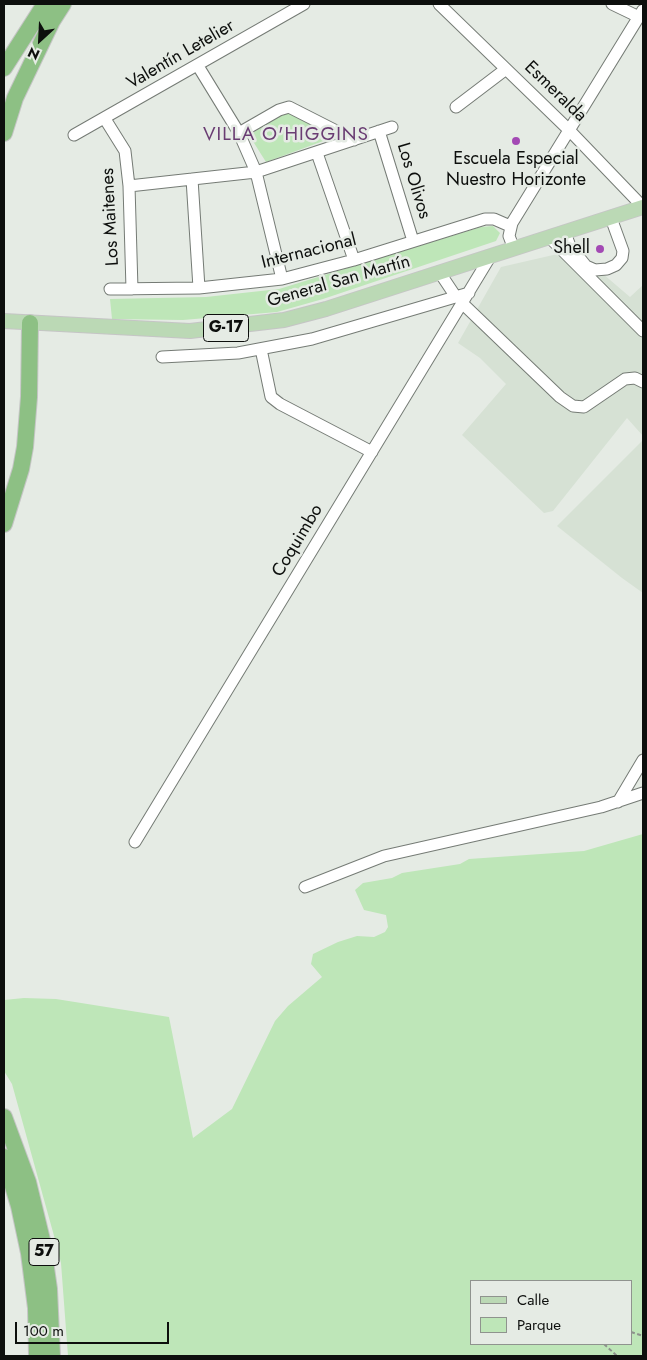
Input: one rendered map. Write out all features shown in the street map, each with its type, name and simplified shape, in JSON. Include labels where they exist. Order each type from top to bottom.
[{"type":"highway","points":[[4,68],[46,4]]},
{"type":"highway","points":[[4,96],[63,4]]},
{"type":"highway","points":[[4,133],[15,98],[52,21]]},
{"type":"highway","points":[[4,524],[21,469],[25,447],[29,398],[30,323]]},
{"type":"highway","name":"57","points":[[4,1117],[28,1182],[42,1240],[49,1289],[52,1356]]},
{"type":"highway","name":"57","points":[[4,1157],[19,1206],[29,1253],[36,1308],[37,1356]]},
{"type":"main road","name":"General San Martín","points":[[4,321],[181,331],[231,327],[301,315],[440,273],[643,207]]},
{"type":"street","name":"Valentín Letelier","points":[[74,135],[304,4]]},
{"type":"street","name":"Esmeralda","points":[[440,4],[570,131],[643,207]]},
{"type":"street","points":[[514,249],[509,236],[510,226],[641,14],[612,4]]},
{"type":"street","points":[[198,66],[239,133],[256,172],[282,279]]},
{"type":"street","points":[[456,107],[506,68]]},
{"type":"street","points":[[239,133],[278,110],[289,108],[354,140]]},
{"type":"street","name":"Los Maitenes","points":[[105,118],[125,151],[129,186],[132,289]]},
{"type":"street","points":[[129,186],[256,172],[392,127]]},
{"type":"street","name":"Los Olivos","points":[[379,131],[413,241]]},
{"type":"street","points":[[316,153],[354,260]]},
{"type":"street","points":[[192,179],[199,288]]},
{"type":"street","points":[[565,233],[570,246],[586,266],[595,270],[606,269],[616,265],[622,258],[623,251],[612,218]]},
{"type":"street","name":"Internacional","points":[[110,288],[199,288],[282,279],[354,260],[485,219],[494,219],[510,226]]},
{"type":"street","points":[[550,238],[643,331]]},
{"type":"street","name":"Coquimbo","points":[[135,842],[372,452],[462,297],[490,257]]},
{"type":"street","points":[[440,273],[560,397],[573,406],[584,407],[625,379],[635,378],[643,382]]},
{"type":"street","points":[[162,357],[238,353],[312,339],[462,297]]},
{"type":"street","points":[[261,349],[271,397],[280,404],[372,452]]},
{"type":"street","points":[[618,802],[643,760]]},
{"type":"street","points":[[305,888],[384,856],[618,802],[643,793]]},
{"type":"path","points":[[605,1345],[617,1356]]},
{"type":"shaded area","points":[[575,250],[630,297],[643,285],[643,436],[627,418],[553,511],[544,513],[462,435],[506,384],[480,358],[458,343],[501,267]]},
{"type":"shaded area","points":[[643,440],[643,593],[557,526]]},
{"type":"green space","points":[[287,112],[337,136],[266,162],[249,135]]},
{"type":"green space","points":[[493,226],[500,233],[496,241],[323,299],[277,312],[183,320],[112,319],[110,299],[206,297],[279,289],[481,227]]},
{"type":"green space","points":[[643,834],[643,1356],[68,1356],[61,1263],[12,1084],[4,1071],[4,1000],[24,998],[56,999],[169,1017],[193,1138],[232,1109],[275,1021],[288,1006],[322,977],[311,964],[313,954],[338,942],[357,936],[374,937],[385,932],[388,927],[386,915],[364,910],[355,890],[363,883],[392,878],[402,873],[460,864],[469,859],[584,851]]},
{"type":"place","name":"Escuela Especial Nuestro Horizonte","points":[[516,141]]},
{"type":"place","name":"Shell","points":[[600,249]]},
{"type":"district","name":"VILLA O'HIGGINS","points":[[286,135]]}]
